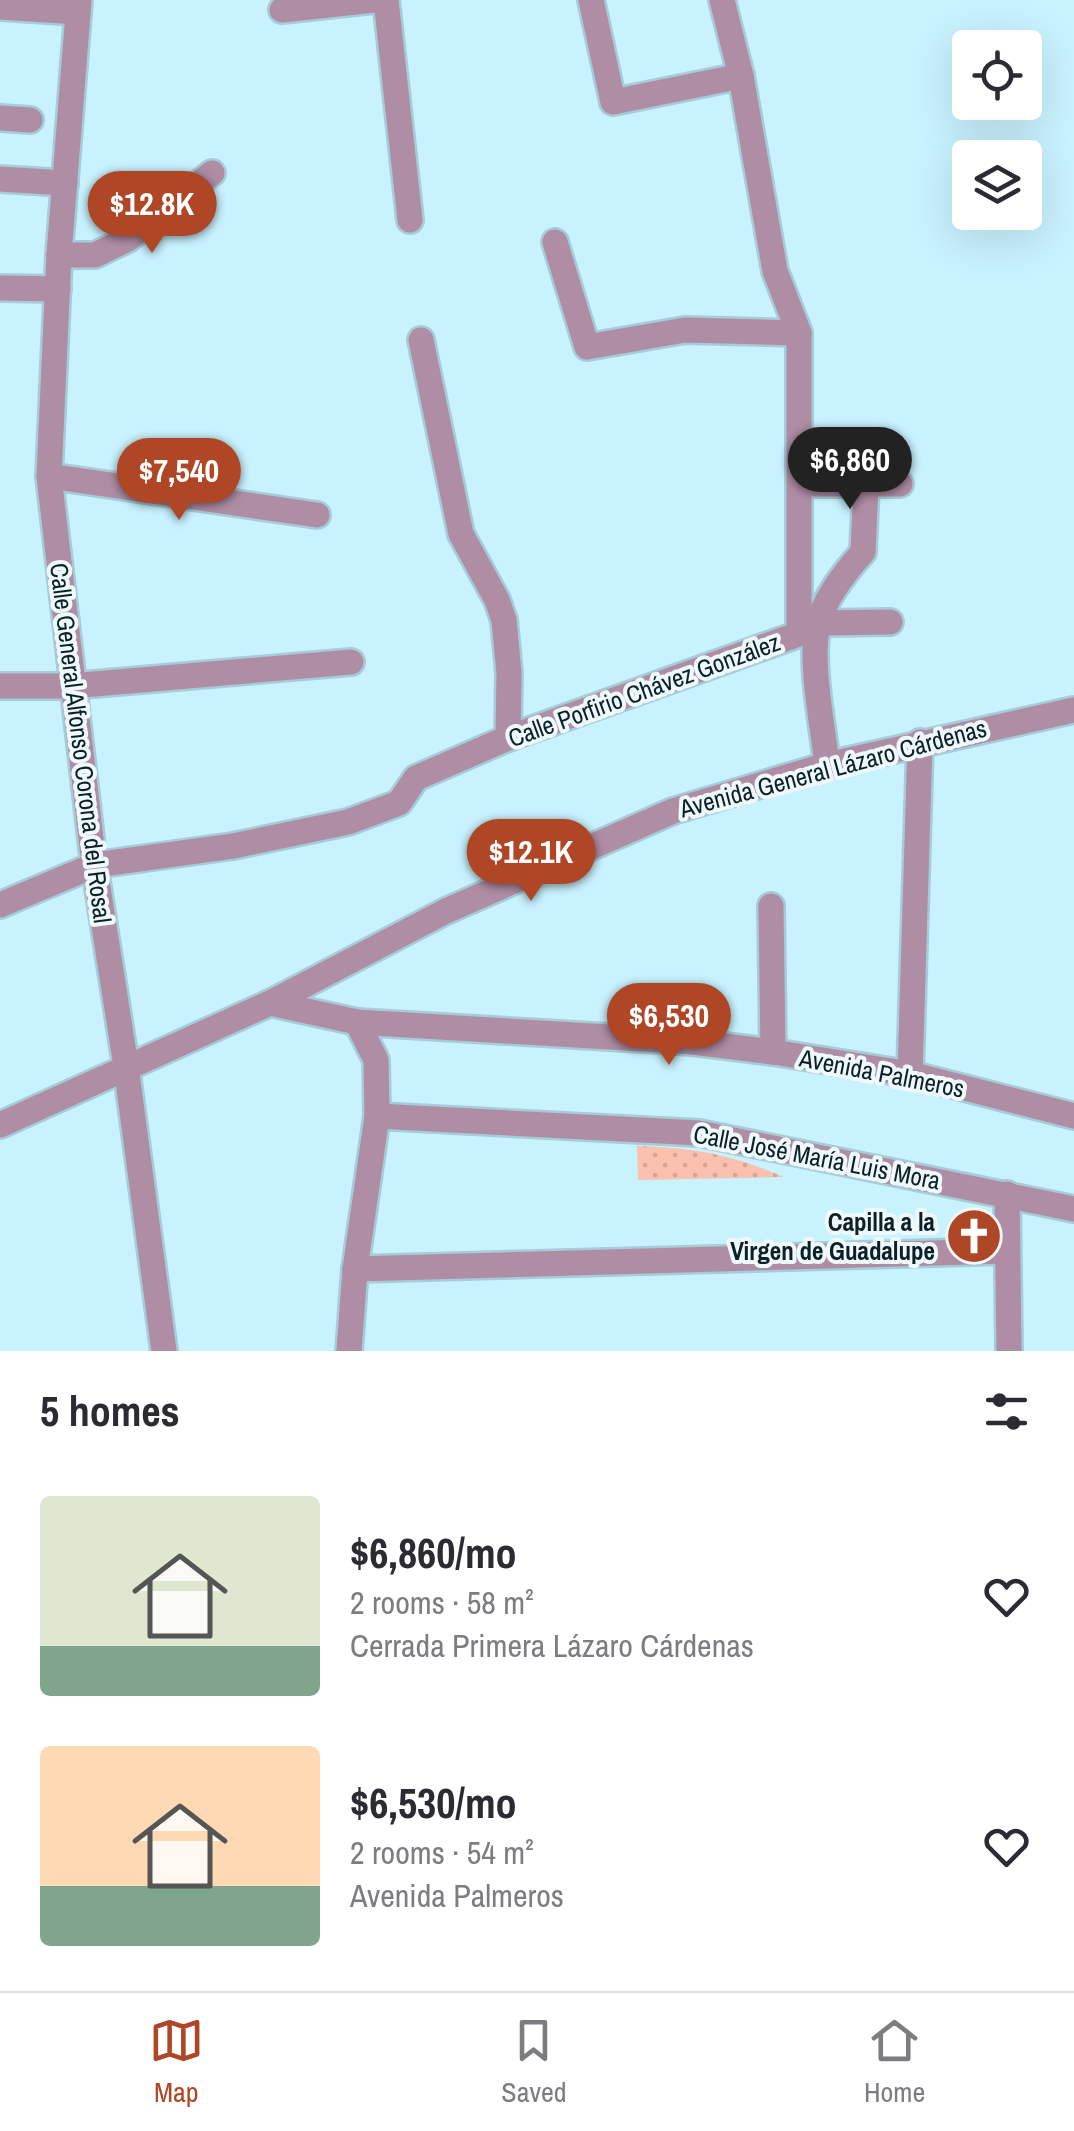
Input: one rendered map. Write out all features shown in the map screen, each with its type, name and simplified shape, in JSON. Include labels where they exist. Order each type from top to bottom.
[{"type":"street","points":[[282,10],[374,0]]},
{"type":"street","points":[[386,0],[410,220]]},
{"type":"street","points":[[591,0],[613,102],[740,76]]},
{"type":"street","name":"Calle Porfirio Chávez González","points":[[0,905],[95,865],[233,846],[348,822],[399,803],[416,778],[508,738],[799,634],[799,333],[775,271],[740,76],[722,0]]},
{"type":"street","points":[[0,7],[78,6]]},
{"type":"street","name":"Calle General Alfonso Corona del Rosal","points":[[78,6],[59,255],[49,476],[71,686],[164,1351]]},
{"type":"street","points":[[0,118],[30,120]]},
{"type":"street","points":[[59,255],[94,254],[128,240],[212,173]]},
{"type":"street","points":[[0,179],[65,183]]},
{"type":"street","points":[[555,242],[587,347],[685,330],[799,333]]},
{"type":"street","points":[[0,288],[58,289]]},
{"type":"street","points":[[422,340],[461,534],[498,600],[504,620],[508,738]]},
{"type":"street","points":[[49,476],[317,515]]},
{"type":"street","points":[[800,484],[900,484]]},
{"type":"street","points":[[827,765],[816,649],[818,622],[842,574],[864,552],[866,485]]},
{"type":"street","points":[[818,622],[890,622]]},
{"type":"street","points":[[0,686],[71,686],[351,662]]},
{"type":"street","name":"Avenida General Lázaro Cárdenas","points":[[0,1125],[270,1003],[446,911],[672,810],[827,765],[1074,710]]},
{"type":"street","points":[[910,1074],[920,742]]},
{"type":"street","points":[[771,906],[773,1052]]},
{"type":"street","name":"Avenida Palmeros","points":[[270,1003],[357,1022],[693,1042],[773,1052],[910,1074],[1074,1116]]},
{"type":"street","points":[[349,1351],[355,1269],[377,1116],[376,1060],[357,1022]]},
{"type":"street","name":"Calle José María Luis Mora","points":[[377,1116],[700,1132],[1074,1209]]},
{"type":"street","points":[[1007,1194],[1009,1351]]},
{"type":"street","points":[[355,1269],[1006,1251]]},
{"type":"shaded area","points":[[637,1146],[712,1154],[784,1177],[638,1180]]},
{"type":"place","name":"Capilla a la Virgen de Guadalupe","points":[[974,1236]]}]
